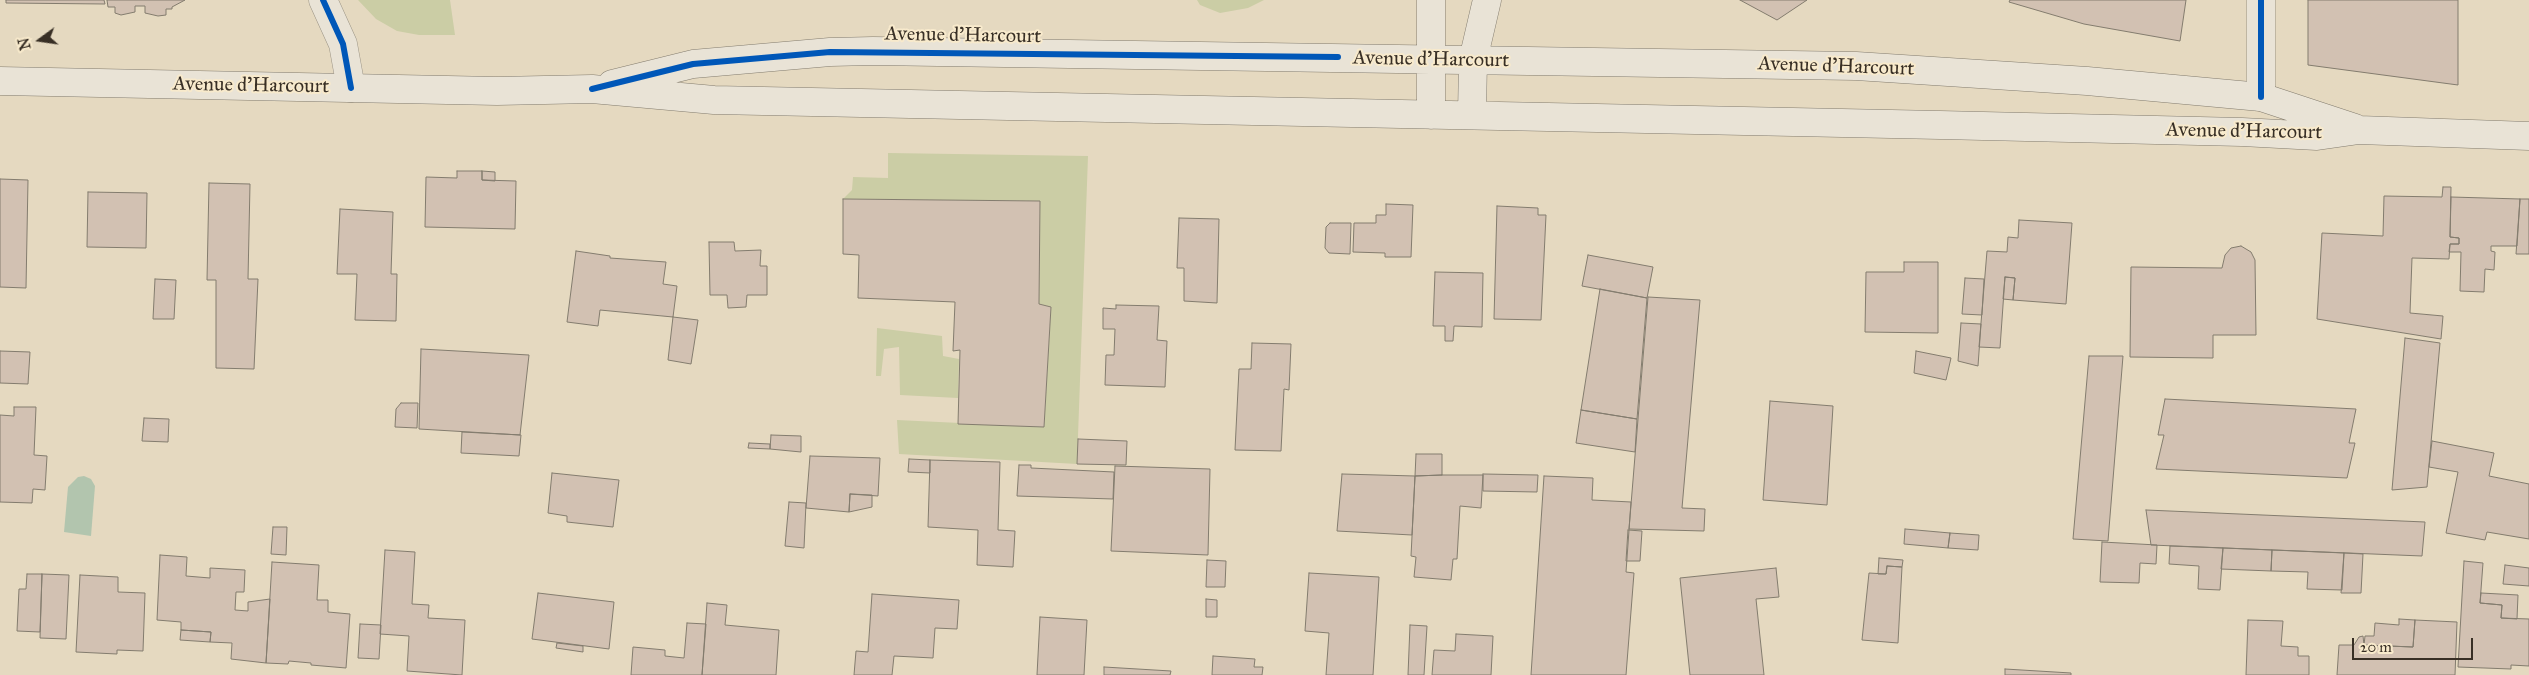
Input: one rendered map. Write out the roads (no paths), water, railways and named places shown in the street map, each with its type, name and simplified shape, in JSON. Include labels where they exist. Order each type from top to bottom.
[{"type":"main road","points":[[323,0],[342,44],[351,88]]},
{"type":"main road","points":[[1431,0],[1431,115]]},
{"type":"main road","points":[[1472,115],[1473,60],[1486,0]]},
{"type":"main road","points":[[2261,0],[2261,97]]},
{"type":"main road","name":"Avenue d'Harcourt","points":[[592,89],[693,64],[830,52],[1856,66],[2087,81],[2261,97],[2359,130]]},
{"type":"main road","name":"Avenue d'Harcourt","points":[[0,81],[497,91],[592,89],[714,100],[2242,132],[2317,136],[2359,130]]},
{"type":"main road","points":[[2359,130],[2529,136]]}]
